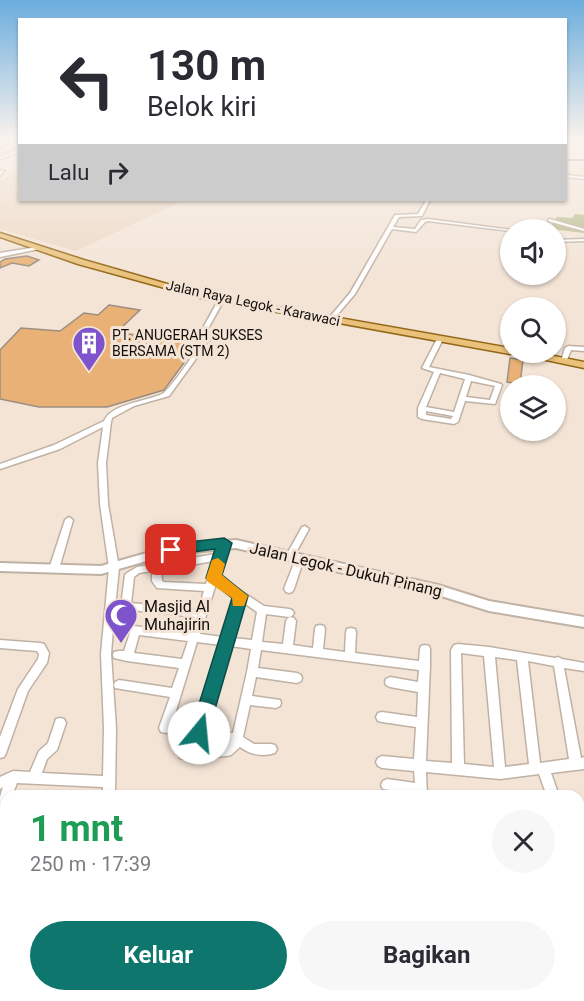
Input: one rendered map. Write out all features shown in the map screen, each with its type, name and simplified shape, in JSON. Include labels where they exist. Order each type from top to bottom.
[{"type":"main road","name":"Jalan Raya Legok - Karawaci","points":[[2,237],[135,278],[221,300],[500,349]]},
{"type":"main road","points":[[566,361],[584,365]]},
{"type":"street","points":[[330,320],[352,294],[399,216],[422,214],[428,201]]},
{"type":"street","points":[[391,228],[416,231],[423,221],[428,220],[500,229]]},
{"type":"street","points":[[566,225],[584,230]]},
{"type":"street","points":[[566,241],[584,240]]},
{"type":"street","points":[[1,253],[37,248]]},
{"type":"street","points":[[109,790],[106,654],[114,568],[104,504],[102,463],[107,422],[109,417],[123,410],[167,395],[208,338],[202,335],[221,300]]},
{"type":"street","points":[[440,339],[424,367],[437,372],[499,385],[493,403],[462,398]]},
{"type":"street","points":[[566,354],[568,347],[584,349]]},
{"type":"street","points":[[437,372],[421,416],[450,422],[454,421],[469,377]]},
{"type":"street","points":[[0,467],[57,447],[107,422]]},
{"type":"street","points":[[54,569],[69,520]]},
{"type":"street","points":[[289,590],[295,557],[305,529]]},
{"type":"street","points":[[224,543],[165,728],[237,739],[252,749],[271,749]]},
{"type":"street","name":"Jalan Legok - Dukuh Pinang","points":[[0,567],[114,568],[158,552],[224,543],[249,546],[438,590],[489,606],[584,622]]},
{"type":"street","points":[[126,606],[131,574],[156,567],[220,557]]},
{"type":"street","points":[[156,567],[156,581],[160,585],[212,583],[241,596],[262,610],[290,617],[288,649]]},
{"type":"street","points":[[199,733],[241,596]]},
{"type":"street","points":[[109,605],[202,614]]},
{"type":"street","points":[[184,754],[227,751],[234,747],[252,672],[262,610]]},
{"type":"street","points":[[118,628],[425,666]]},
{"type":"street","points":[[318,652],[320,629]]},
{"type":"street","points":[[136,630],[122,656],[184,664]]},
{"type":"street","points":[[350,657],[351,632]]},
{"type":"street","points":[[0,644],[40,647],[44,653],[43,660],[23,689],[0,753]]},
{"type":"street","points":[[458,770],[456,651],[462,647],[584,667]]},
{"type":"street","points":[[421,790],[421,723],[425,649]]},
{"type":"street","points":[[489,651],[500,773]]},
{"type":"street","points":[[522,656],[539,767],[551,790]]},
{"type":"street","points":[[382,762],[500,773],[580,764],[558,661]]},
{"type":"street","points":[[252,672],[297,678]]},
{"type":"street","points":[[390,682],[424,688]]},
{"type":"street","points":[[119,685],[176,693]]},
{"type":"street","points":[[246,700],[276,703]]},
{"type":"street","points":[[382,717],[421,723]]},
{"type":"street","points":[[34,778],[43,755],[53,746],[60,723]]},
{"type":"street","points":[[0,783],[13,777],[109,782]]},
{"type":"street","points":[[9,790],[13,777]]},
{"type":"street","points":[[387,785],[408,790]]},
{"type":"shaded area","points":[[0,186],[18,186],[18,201],[182,201],[76,251],[0,229]]},
{"type":"green space","points":[[575,214],[584,215],[584,233],[566,231],[566,219],[556,219],[557,217],[572,218]]},
{"type":"building","points":[[27,256],[39,260],[29,266],[12,263],[0,268],[0,262],[5,259]]},
{"type":"building","name":"PT. ANUGERAH SUKSES BERSAMA (STM 2)","points":[[109,305],[140,310],[117,332],[197,345],[164,390],[107,407],[39,407],[0,399],[0,350],[21,328],[60,331],[84,313],[98,315]]},
{"type":"building","points":[[509,363],[523,363],[521,375],[508,375]]},
{"type":"slow traffic","points":[[218,564],[214,578],[241,596],[239,602]]},
{"type":"place","name":"PT. ANUGERAH SUKSES BERSAMA (STM 2)","points":[[89,372]]},
{"type":"place","name":"Masjid Al Muhajirin","points":[[121,644]]},
{"type":"route","points":[[171,550],[224,543],[214,578],[241,596],[199,733]]}]
